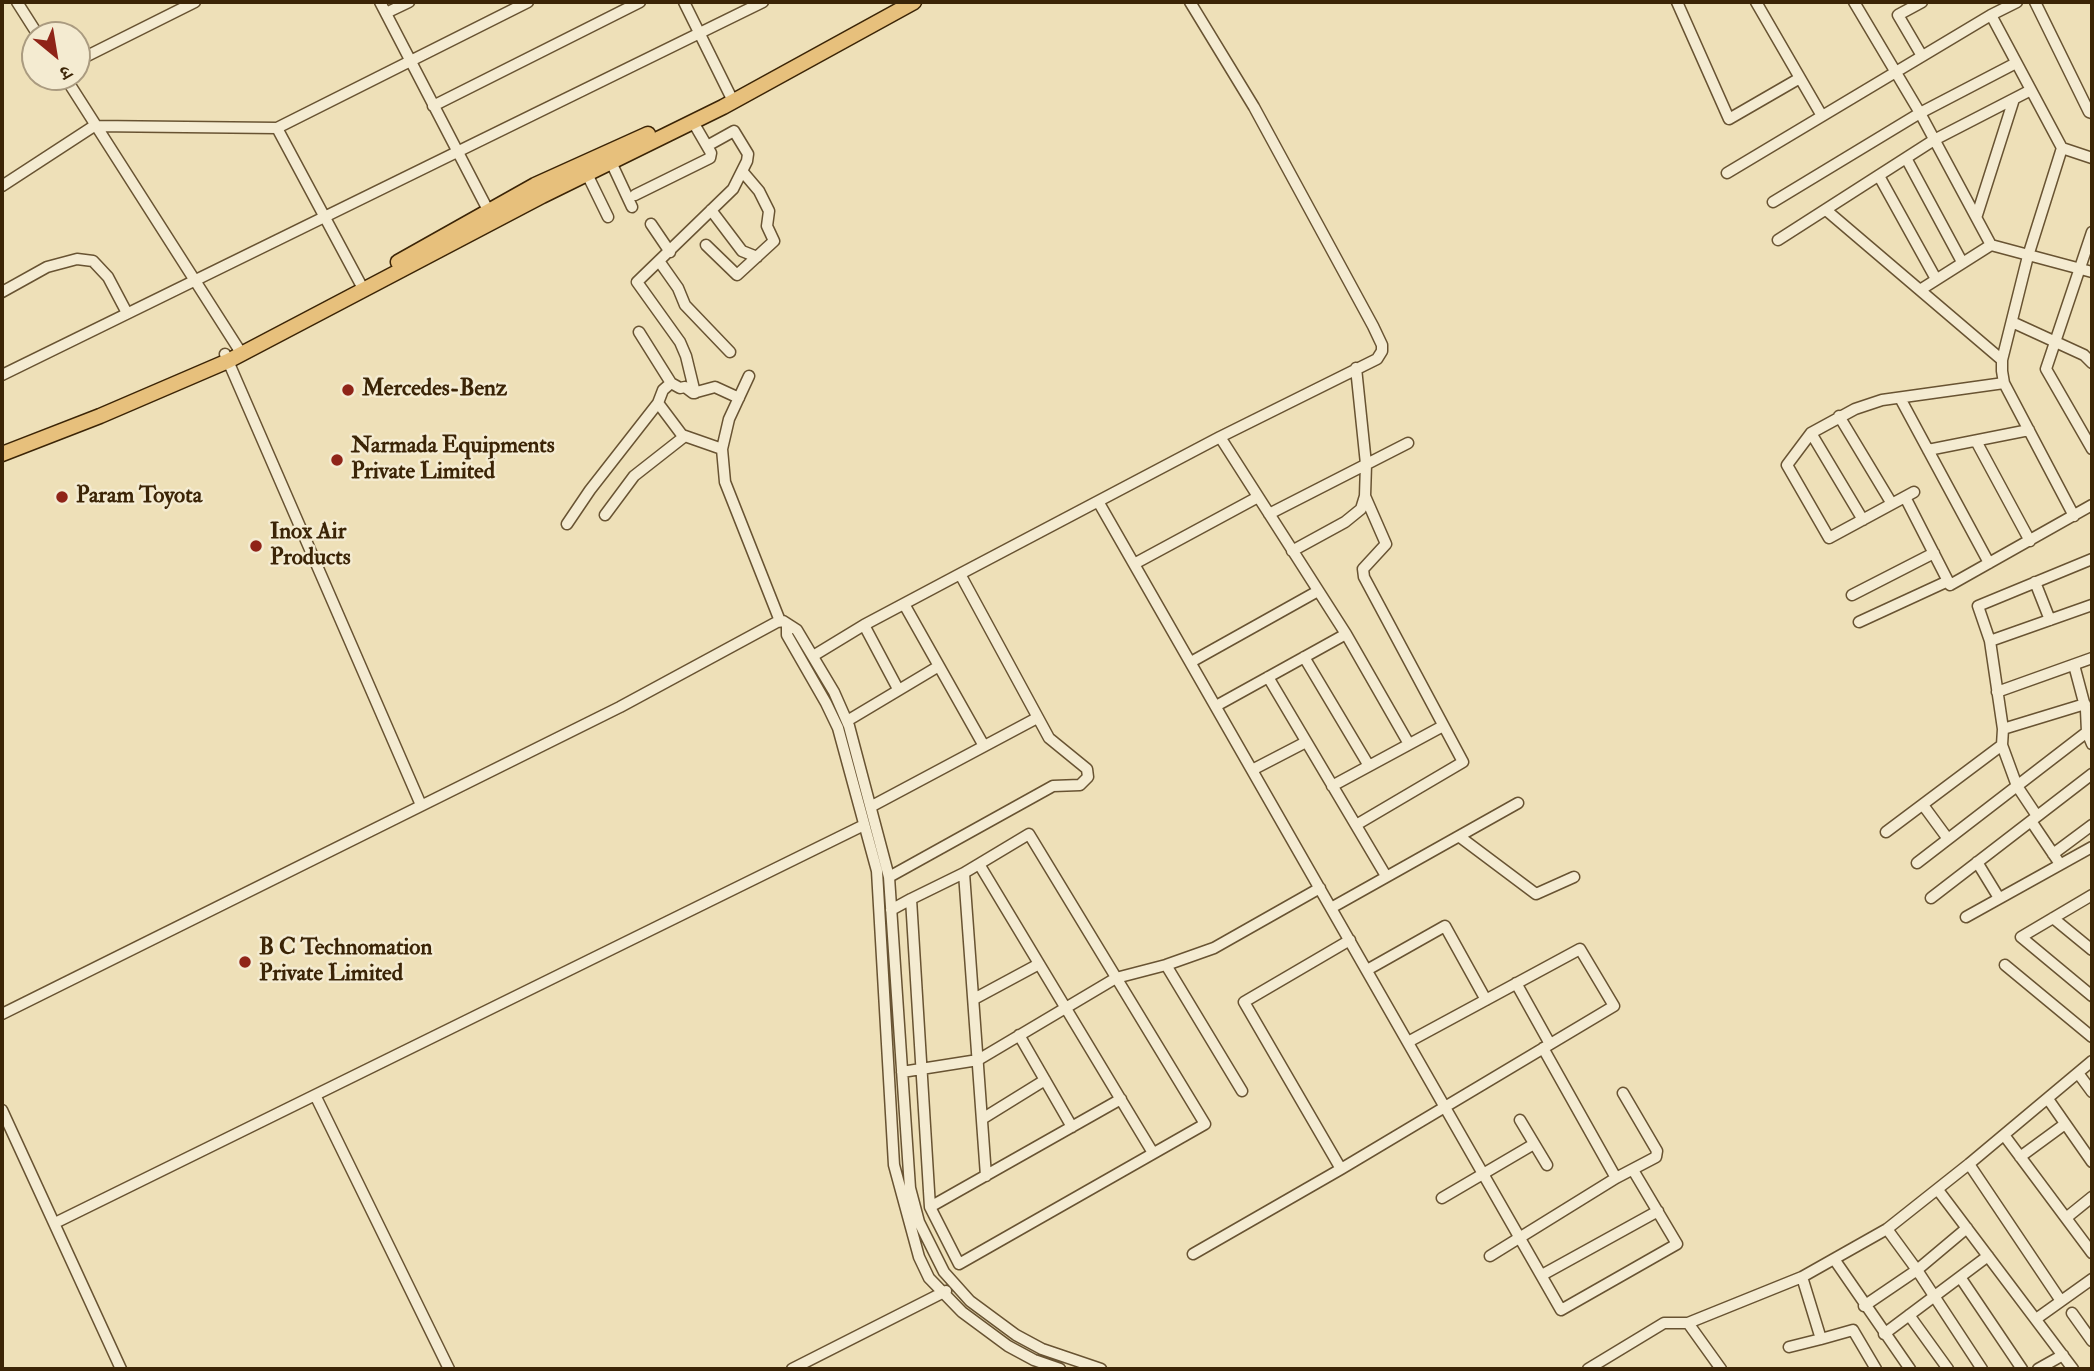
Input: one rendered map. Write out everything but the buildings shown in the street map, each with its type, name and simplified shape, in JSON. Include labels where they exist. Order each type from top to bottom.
[{"type":"main road","points":[[2,454],[100,416],[230,354],[693,122],[903,2]]},
{"type":"main road","points":[[2,449],[230,354],[535,185],[732,98],[914,2]]},
{"type":"street","points":[[17,2],[29,21]]},
{"type":"street","points":[[91,54],[195,2]]},
{"type":"street","points":[[380,2],[488,210]]},
{"type":"street","points":[[386,13],[409,2]]},
{"type":"street","points":[[2,186],[94,125],[277,128],[528,2]]},
{"type":"street","points":[[433,106],[640,2]]},
{"type":"street","points":[[684,2],[732,98]]},
{"type":"street","points":[[2,375],[763,2]]},
{"type":"street","points":[[813,656],[864,625],[1220,437],[1377,359],[1382,351],[1382,345],[1254,107],[1191,2]]},
{"type":"street","points":[[1677,2],[1729,119],[1800,78]]},
{"type":"street","points":[[1756,2],[1822,116]]},
{"type":"street","points":[[1854,2],[1920,113],[1991,244],[2092,272]]},
{"type":"street","points":[[1922,2],[1898,15],[1922,56]]},
{"type":"street","points":[[1727,173],[2017,2]]},
{"type":"street","points":[[2035,2],[2089,112],[2092,113]]},
{"type":"street","points":[[1991,15],[2062,148],[2092,159]]},
{"type":"street","points":[[1773,202],[1920,113],[2016,63]]},
{"type":"street","points":[[1778,240],[1934,140],[2031,90]]},
{"type":"street","points":[[73,91],[195,280],[230,354],[421,805]]},
{"type":"street","points":[[1977,215],[2014,99]]},
{"type":"street","points":[[635,195],[710,158],[711,153],[693,122]]},
{"type":"street","points":[[277,128],[360,284]]},
{"type":"street","points":[[695,393],[680,342],[637,282],[733,189],[748,154],[734,131],[707,146]]},
{"type":"street","points":[[2062,148],[2028,256],[2002,360],[2004,383],[2074,516]]},
{"type":"street","points":[[1906,158],[1962,262]]},
{"type":"street","points":[[611,162],[632,207]]},
{"type":"street","points":[[706,245],[736,275],[775,239],[766,226],[769,211],[759,191],[742,171]]},
{"type":"street","points":[[587,174],[608,217]]},
{"type":"street","points":[[1879,176],[1936,279]]},
{"type":"street","points":[[711,210],[742,251],[757,257]]},
{"type":"street","points":[[1826,210],[2002,360]]},
{"type":"street","points":[[651,224],[670,252]]},
{"type":"street","points":[[2091,443],[2046,369],[2092,232]]},
{"type":"street","points":[[1920,290],[1991,244]]},
{"type":"street","points":[[2,292],[47,267],[77,260],[93,261],[108,277],[127,313]]},
{"type":"street","points":[[659,261],[678,288],[685,304],[730,352]]},
{"type":"street","points":[[2012,322],[2084,355],[2092,363]]},
{"type":"street","points":[[639,331],[671,383],[695,393],[715,387],[739,398]]},
{"type":"street","points":[[1292,551],[1345,522],[1361,509],[1365,496],[1366,464],[1356,368]]},
{"type":"street","points":[[749,376],[729,419],[722,449],[725,482],[787,635],[838,729],[864,825],[879,885],[894,1165],[919,1257],[929,1278],[962,1312],[1008,1346],[1034,1360],[1060,1369]]},
{"type":"street","points":[[567,524],[622,446],[658,403],[661,393],[671,383]]},
{"type":"street","points":[[2004,383],[1882,400],[1839,416],[1811,433],[1787,465],[1829,538],[1910,495],[1950,584],[2092,505]]},
{"type":"street","points":[[1900,398],[1989,563]]},
{"type":"street","points":[[658,403],[685,436],[722,449]]},
{"type":"street","points":[[1839,416],[1892,505]]},
{"type":"street","points":[[1928,450],[2029,430]]},
{"type":"street","points":[[1811,433],[1863,520]]},
{"type":"street","points":[[605,515],[634,476],[685,436]]},
{"type":"street","points":[[1220,437],[1346,634],[1409,744]]},
{"type":"street","points":[[1976,441],[2030,541]]},
{"type":"street","points":[[1269,514],[1408,443]]},
{"type":"street","points":[[1356,825],[1463,762],[1364,577],[1363,569],[1386,544],[1365,496]]},
{"type":"street","points":[[1134,564],[1258,497]]},
{"type":"street","points":[[1098,503],[1561,1310],[1677,1244],[1633,1170]]},
{"type":"street","points":[[1852,595],[1934,553]]},
{"type":"street","points":[[2060,864],[2017,786],[2002,745],[2003,729],[1990,641],[1978,606],[2092,559]]},
{"type":"street","points":[[889,877],[1053,786],[1080,785],[1085,782],[1089,772],[1049,738],[960,574]]},
{"type":"street","points":[[1859,622],[1948,581]]},
{"type":"street","points":[[2035,582],[2050,620]]},
{"type":"street","points":[[1191,662],[1318,591]]},
{"type":"street","points":[[904,604],[984,746]]},
{"type":"street","points":[[1990,641],[2092,605]]},
{"type":"street","points":[[2,1014],[620,707],[783,622]]},
{"type":"street","points":[[783,622],[797,630],[835,692],[847,721],[889,877],[910,1188],[919,1222],[944,1272],[970,1301],[1016,1335],[1042,1349],[1101,1369]]},
{"type":"street","points":[[864,625],[898,689]]},
{"type":"street","points":[[1216,706],[1346,634]]},
{"type":"street","points":[[1304,657],[1369,766]]},
{"type":"street","points":[[1997,692],[2092,658]]},
{"type":"street","points":[[2074,665],[2088,707],[2087,732],[2092,744]]},
{"type":"street","points":[[847,721],[939,666]]},
{"type":"street","points":[[1268,677],[1386,876]]},
{"type":"street","points":[[2003,729],[2088,707]]},
{"type":"street","points":[[872,807],[1037,718]]},
{"type":"street","points":[[1332,786],[1443,726]]},
{"type":"street","points":[[1917,863],[2087,732]]},
{"type":"street","points":[[1252,770],[1306,742]]},
{"type":"street","points":[[1886,831],[2002,745]]},
{"type":"street","points":[[1931,898],[2092,774]]},
{"type":"street","points":[[1331,908],[1518,803]]},
{"type":"street","points":[[1923,805],[1948,839]]},
{"type":"street","points":[[55,1223],[864,825]]},
{"type":"street","points":[[2053,854],[2092,825]]},
{"type":"street","points":[[891,910],[911,899],[964,873],[1029,834],[1205,1124],[959,1264],[930,1207],[911,899]]},
{"type":"street","points":[[1460,837],[1536,894],[1574,877]]},
{"type":"street","points":[[1966,917],[2092,847]]},
{"type":"street","points":[[1977,862],[1998,898]]},
{"type":"street","points":[[979,864],[1153,1153]]},
{"type":"street","points":[[964,873],[986,1176]]},
{"type":"street","points":[[902,1072],[978,1060],[1116,978],[1166,965],[1214,948],[1320,888]]},
{"type":"street","points":[[2092,895],[2021,937],[2092,996]]},
{"type":"street","points":[[2053,918],[2092,950]]},
{"type":"street","points":[[1367,970],[1445,926],[1486,1000]]},
{"type":"street","points":[[1341,1169],[1244,1002],[1350,940]]},
{"type":"street","points":[[1193,1254],[1614,1006],[1580,949],[1408,1042]]},
{"type":"street","points":[[974,999],[1039,964]]},
{"type":"street","points":[[1166,965],[1242,1091]]},
{"type":"street","points":[[2005,965],[2092,1037]]},
{"type":"street","points":[[1516,983],[1616,1178]]},
{"type":"street","points":[[1018,1034],[1072,1127]]},
{"type":"street","points":[[1591,1368],[1664,1323],[1688,1323],[1802,1277],[1887,1229],[1938,1190],[2092,1061]]},
{"type":"street","points":[[2078,1073],[2092,1092]]},
{"type":"street","points":[[982,1119],[1045,1080]]},
{"type":"street","points":[[1490,1256],[1616,1178],[1653,1160],[1658,1154],[1623,1093]]},
{"type":"street","points":[[315,1095],[449,1369]]},
{"type":"street","points":[[930,1207],[1121,1099]]},
{"type":"street","points":[[2048,1099],[2092,1162]]},
{"type":"street","points":[[2,1110],[121,1369]]},
{"type":"street","points":[[1520,1120],[1547,1165]]},
{"type":"street","points":[[2020,1157],[2065,1124]]},
{"type":"street","points":[[2004,1135],[2092,1253]]},
{"type":"street","points":[[1442,1198],[1534,1144]]},
{"type":"street","points":[[1969,1164],[2061,1301]]},
{"type":"street","points":[[1938,1190],[2073,1369]]},
{"type":"street","points":[[2066,1219],[2092,1197]]},
{"type":"street","points":[[1542,1275],[1658,1211]]},
{"type":"street","points":[[1864,1306],[1917,1270],[1967,1228]]},
{"type":"street","points":[[1887,1229],[1982,1369]]},
{"type":"street","points":[[1884,1334],[1988,1256]]},
{"type":"street","points":[[1834,1259],[1910,1369]]},
{"type":"street","points":[[1802,1277],[1821,1339]]},
{"type":"street","points":[[1960,1277],[2022,1369]]},
{"type":"street","points":[[2036,1319],[2092,1279]]},
{"type":"street","points":[[792,1369],[958,1285]]},
{"type":"street","points":[[2071,1313],[2092,1342]]},
{"type":"street","points":[[1909,1315],[1948,1369]]},
{"type":"street","points":[[1789,1347],[1853,1331],[1875,1321]]},
{"type":"street","points":[[1688,1323],[1721,1369]]},
{"type":"street","points":[[1853,1331],[1876,1369]]},
{"type":"street","points":[[2038,1369],[2063,1355]]},
{"type":"place","name":"Mercedes-Benz","points":[[348,390]]},
{"type":"place","name":"Narmada Equipments Private Limited","points":[[337,460]]},
{"type":"place","name":"Param Toyota","points":[[62,497]]},
{"type":"place","name":"Inox Air Products","points":[[256,546]]},
{"type":"place","name":"B C Technomation Private Limited","points":[[245,962]]}]
